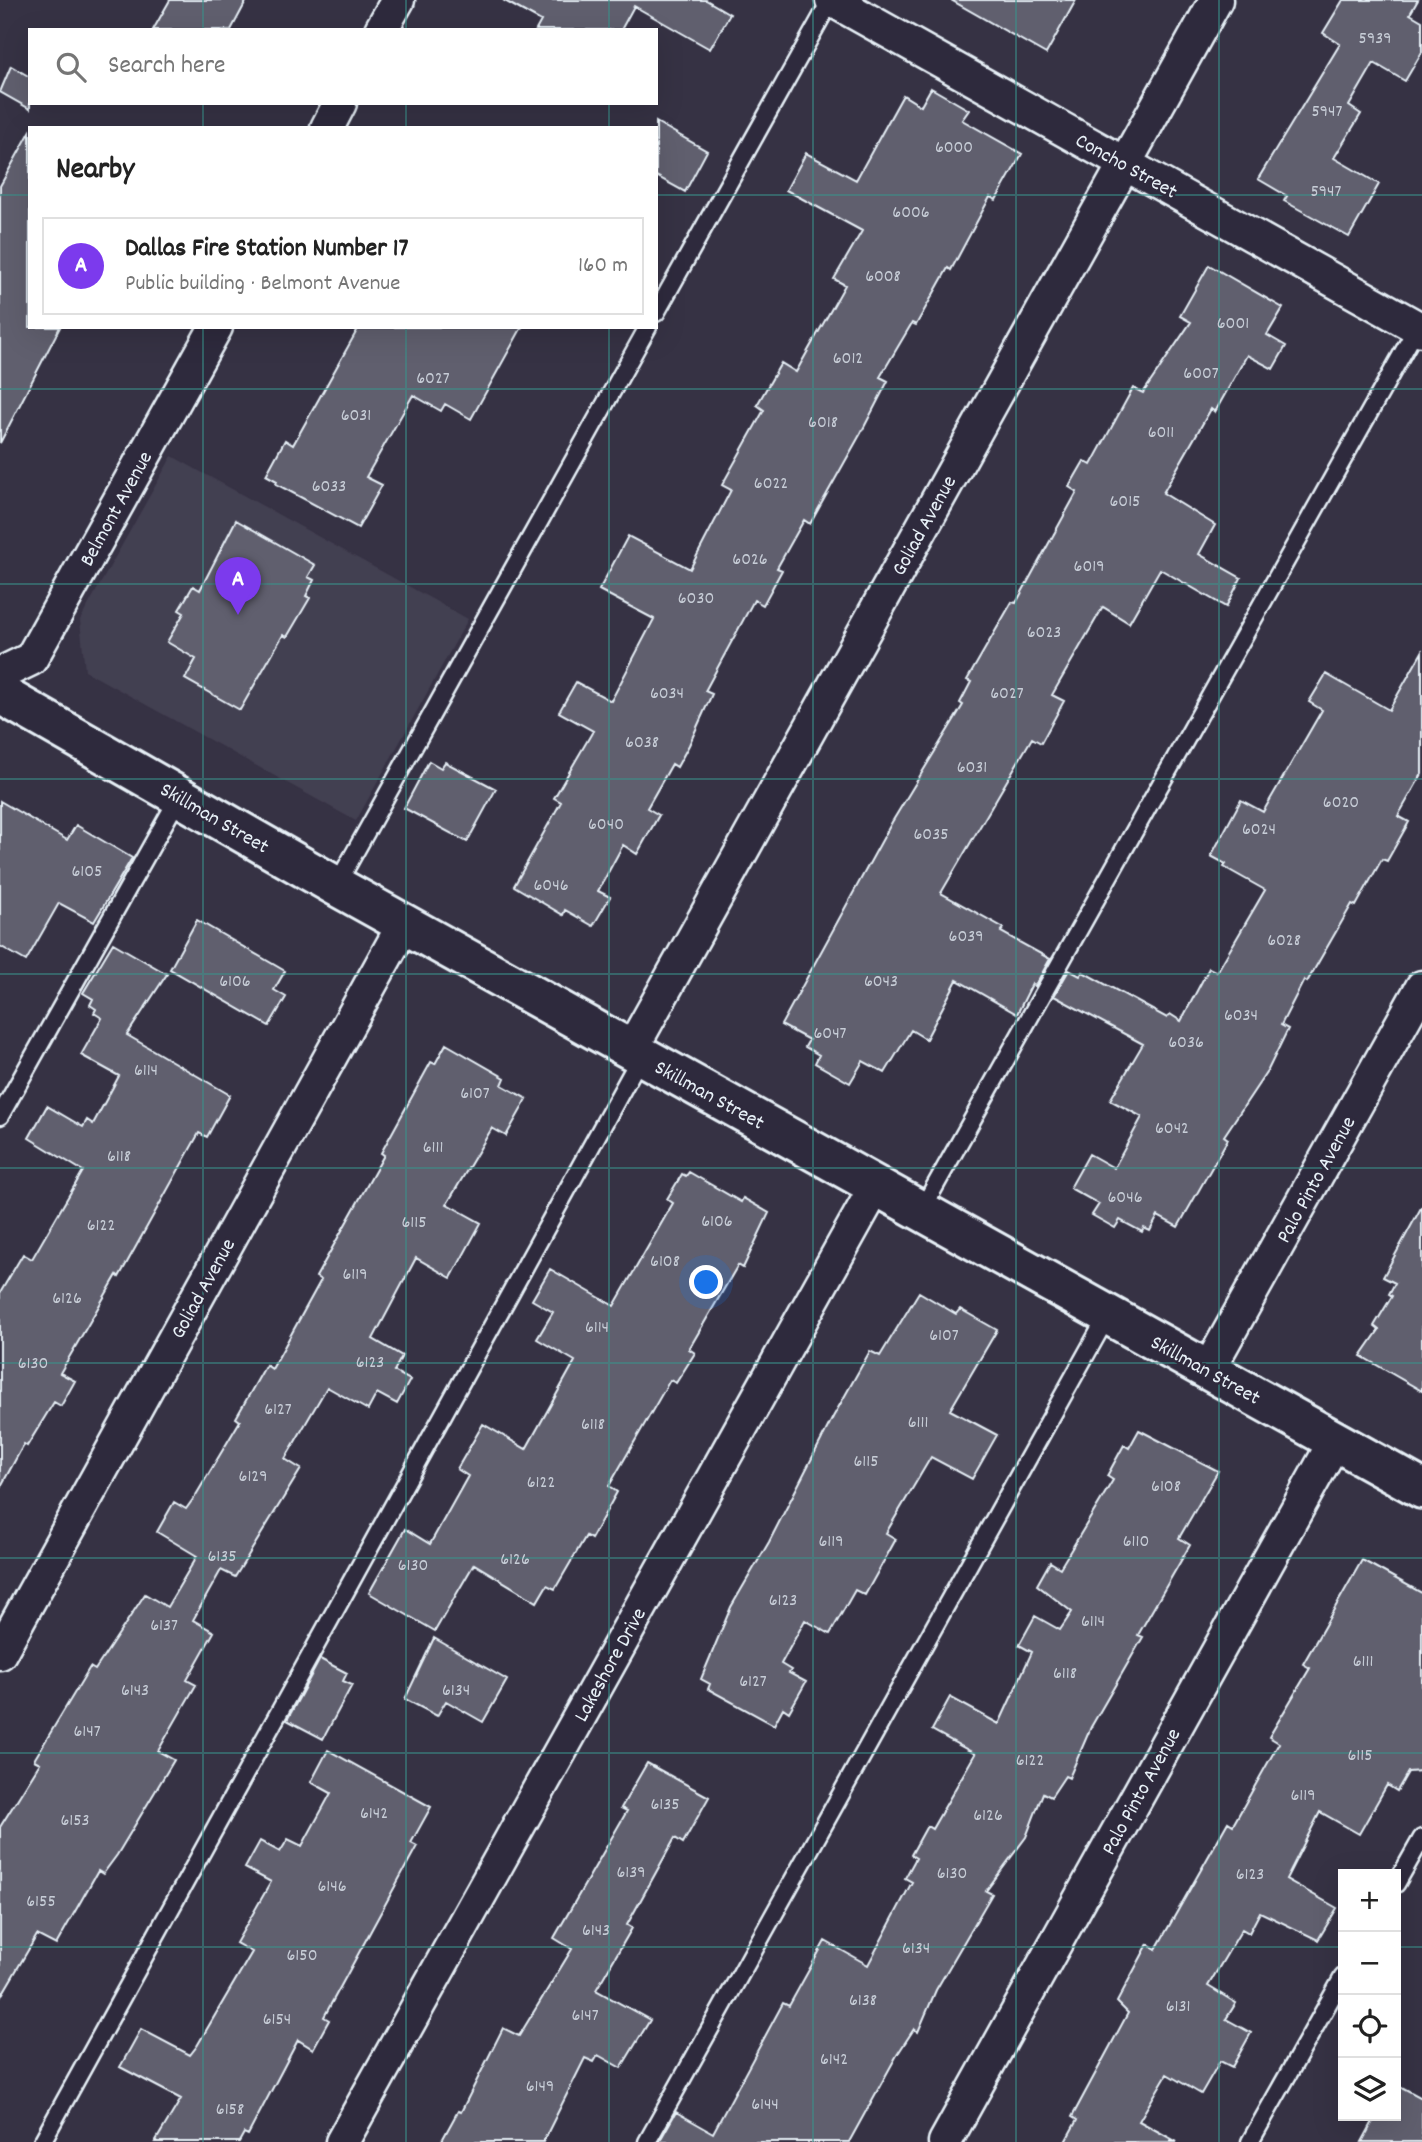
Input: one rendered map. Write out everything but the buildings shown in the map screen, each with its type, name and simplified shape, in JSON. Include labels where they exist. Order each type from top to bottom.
[{"type":"main road","name":"Skillman Street","points":[[0,694],[336,886],[1422,1489]]},
{"type":"street","points":[[382,28],[398,0]]},
{"type":"street","name":"Concho Street","points":[[832,0],[1420,325]]},
{"type":"street","name":"Goliad Avenue","points":[[636,1053],[1216,0]]},
{"type":"street","points":[[328,126],[339,105]]},
{"type":"street","name":"Belmont Avenue","points":[[0,674],[31,659],[214,329]]},
{"type":"street","name":"Goliad Avenue","points":[[0,1653],[404,924]]},
{"type":"street","name":"Palo Pinto Avenue","points":[[1208,1370],[1422,987]]},
{"type":"street","name":"Lakeshore Drive","points":[[342,2142],[876,1186]]},
{"type":"street","name":"Palo Pinto Avenue","points":[[944,2142],[1335,1441]]},
{"type":"lane","points":[[658,309],[832,0]]},
{"type":"lane","points":[[921,1211],[1420,325]]},
{"type":"lane","points":[[336,886],[647,329]]},
{"type":"lane","points":[[0,1116],[179,797]]},
{"type":"lane","points":[[42,2142],[636,1053]]},
{"type":"lane","points":[[647,2142],[1108,1315]]},
{"type":"lane","points":[[1401,1875],[1422,1838]]},
{"type":"lane","points":[[1250,2142],[1338,1986]]},
{"type":"shaded area","points":[[172,456],[468,619],[356,821],[85,671],[80,620]]},
{"type":"place","name":"Dallas Fire Station Number 17","points":[[238,615]]}]
